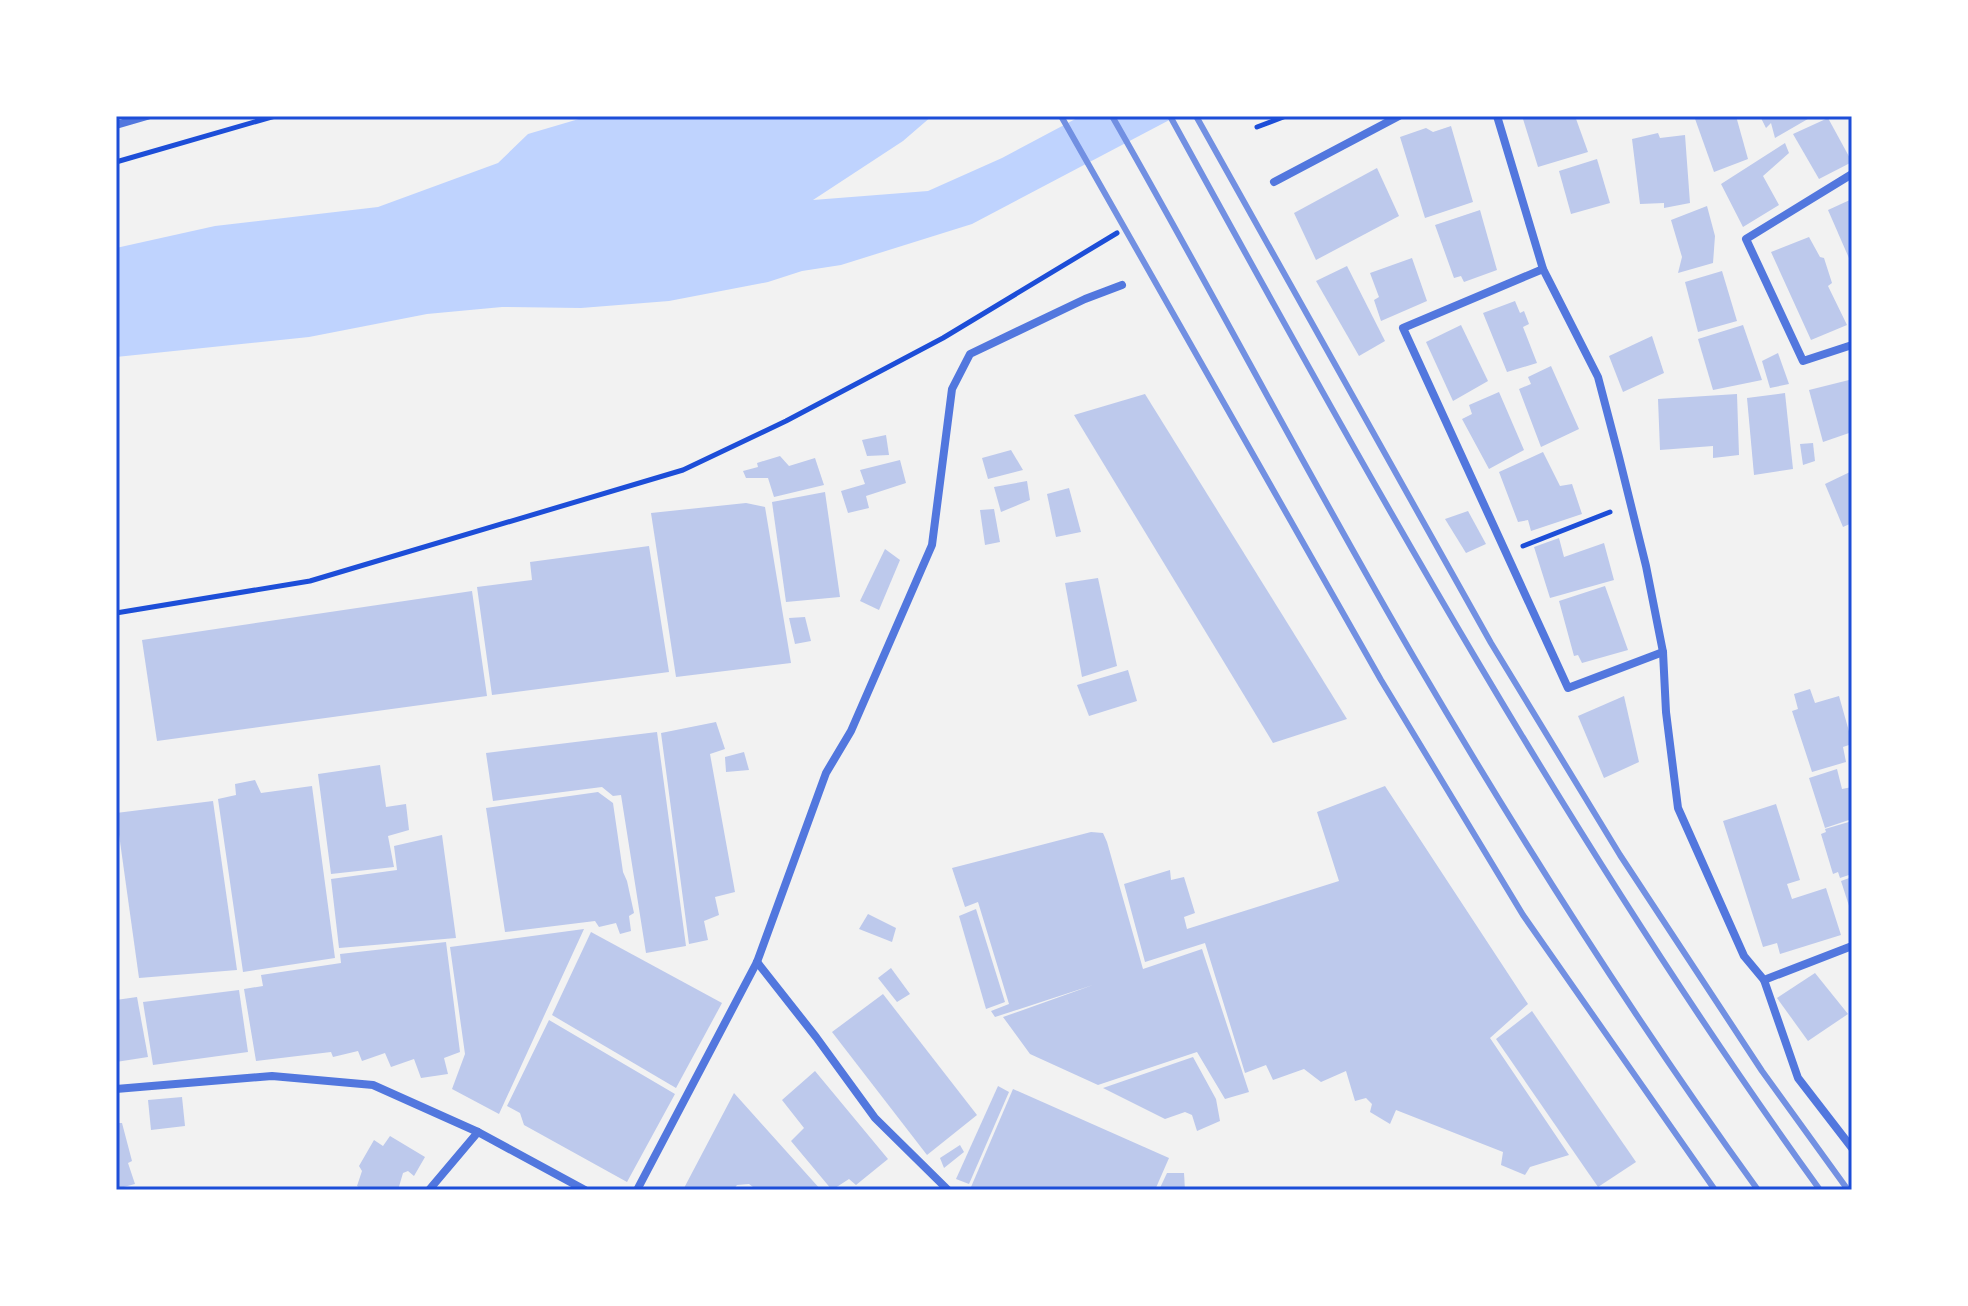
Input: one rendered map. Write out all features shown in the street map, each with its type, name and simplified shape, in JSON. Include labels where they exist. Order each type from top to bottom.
[{"type":"street","points":[[116,125],[147,116]]},
{"type":"street","points":[[1274,182],[1399,116]]},
{"type":"street","points":[[1497,116],[1543,269],[1598,377],[1663,652],[1666,712],[1678,808],[1744,956],[1764,980],[1798,1078],[1852,1148]]},
{"type":"street","points":[[1852,174],[1746,239],[1803,361],[1852,345]]},
{"type":"street","points":[[1543,269],[1403,328],[1568,688],[1663,652]]},
{"type":"street","points":[[637,1190],[757,962],[826,773],[851,731],[932,545],[952,389],[970,354],[1085,299],[1122,285]]},
{"type":"street","points":[[1764,980],[1852,946]]},
{"type":"street","points":[[757,962],[875,1118],[948,1190]]},
{"type":"street","points":[[116,1089],[272,1076],[373,1085],[478,1132],[585,1190]]},
{"type":"street","points":[[429,1190],[478,1132]]},
{"type":"path","points":[[116,162],[275,116]]},
{"type":"path","points":[[1277,116],[1257,127],[1286,116]]},
{"type":"path","points":[[116,613],[310,581],[683,470],[786,421],[943,338],[1117,233]]},
{"type":"path","points":[[1507,552],[1630,504]]},
{"type":"water","points":[[589,116],[932,116],[903,141],[813,200],[928,191],[1002,158],[1081,116],[1177,116],[972,224],[841,265],[802,271],[768,282],[669,301],[581,308],[502,307],[427,314],[309,337],[116,357],[116,248],[215,226],[378,207],[498,163],[528,134]]},
{"type":"building","points":[[1532,116],[1575,116],[1588,152],[1538,167],[1523,119]]},
{"type":"building","points":[[1694,116],[1736,116],[1748,159],[1714,172]]},
{"type":"building","points":[[1760,116],[1813,116],[1775,138],[1771,123],[1766,128]]},
{"type":"building","points":[[1828,118],[1852,162],[1819,179],[1793,134]]},
{"type":"building","points":[[1451,126],[1473,202],[1425,218],[1400,137],[1426,128],[1433,132]]},
{"type":"building","points":[[1658,133],[1660,138],[1685,135],[1690,203],[1664,208],[1664,203],[1640,204],[1632,139]]},
{"type":"building","points":[[1785,143],[1789,153],[1763,176],[1779,205],[1743,227],[1721,184]]},
{"type":"building","points":[[1597,159],[1610,203],[1571,214],[1559,171]]},
{"type":"building","points":[[1377,168],[1399,216],[1316,260],[1294,213]]},
{"type":"building","points":[[1852,199],[1852,265],[1828,210]]},
{"type":"building","points":[[1707,206],[1715,236],[1713,263],[1678,273],[1682,257],[1671,220]]},
{"type":"building","points":[[1480,210],[1497,270],[1464,282],[1461,276],[1454,278],[1435,225]]},
{"type":"building","points":[[1809,237],[1820,257],[1824,258],[1832,283],[1828,286],[1847,325],[1811,340],[1771,252]]},
{"type":"building","points":[[1412,258],[1427,301],[1381,321],[1374,300],[1379,297],[1370,273]]},
{"type":"building","points":[[1347,266],[1385,341],[1359,356],[1316,281]]},
{"type":"building","points":[[1722,271],[1737,321],[1698,332],[1685,282]]},
{"type":"building","points":[[1515,301],[1520,313],[1524,311],[1529,324],[1523,327],[1537,363],[1507,372],[1483,313]]},
{"type":"building","points":[[1461,325],[1488,381],[1453,401],[1426,342]]},
{"type":"building","points":[[1743,325],[1762,380],[1713,390],[1698,339]]},
{"type":"building","points":[[1652,336],[1664,373],[1623,392],[1609,356]]},
{"type":"building","points":[[1778,353],[1789,384],[1770,388],[1762,361]]},
{"type":"building","points":[[1551,366],[1579,429],[1541,447],[1519,389],[1531,384],[1528,377]]},
{"type":"building","points":[[1849,380],[1852,386],[1852,432],[1823,442],[1809,390]]},
{"type":"building","points":[[1499,392],[1524,450],[1489,469],[1462,419],[1472,414],[1469,405]]},
{"type":"building","points":[[1785,393],[1793,469],[1754,475],[1747,398]]},
{"type":"building","points":[[1145,394],[1347,719],[1273,743],[1074,415]]},
{"type":"building","points":[[1737,394],[1739,455],[1713,458],[1713,446],[1660,450],[1658,399]]},
{"type":"building","points":[[886,435],[889,455],[867,456],[862,440]]},
{"type":"building","points":[[1813,443],[1815,461],[1803,465],[1800,444]]},
{"type":"building","points":[[1011,450],[1023,470],[988,479],[982,458]]},
{"type":"building","points":[[1543,452],[1560,486],[1572,484],[1582,514],[1531,531],[1528,520],[1518,522],[1499,472]]},
{"type":"building","points":[[780,456],[789,466],[815,458],[824,485],[774,497],[768,478],[746,478],[743,471]]},
{"type":"building","points":[[900,460],[906,483],[866,496],[869,508],[848,513],[841,491],[865,484],[860,470]]},
{"type":"building","points":[[1852,471],[1852,523],[1843,527],[1825,484]]},
{"type":"building","points":[[1027,481],[1030,500],[1001,512],[994,487]]},
{"type":"building","points":[[1069,488],[1081,532],[1056,537],[1047,494]]},
{"type":"building","points":[[825,492],[840,597],[786,602],[772,502]]},
{"type":"building","points":[[746,503],[765,507],[791,663],[676,677],[651,513]]},
{"type":"building","points":[[994,509],[1000,542],[985,545],[980,510]]},
{"type":"building","points":[[1468,511],[1486,544],[1466,553],[1445,519]]},
{"type":"building","points":[[1559,538],[1564,557],[1604,543],[1614,580],[1550,598],[1534,547]]},
{"type":"building","points":[[649,546],[669,672],[492,695],[477,587],[532,580],[530,562]]},
{"type":"building","points":[[885,549],[900,560],[879,610],[860,601]]},
{"type":"building","points":[[1098,578],[1117,666],[1082,677],[1065,583]]},
{"type":"building","points":[[1605,586],[1628,650],[1582,663],[1578,655],[1574,656],[1559,601]]},
{"type":"building","points":[[472,591],[487,696],[157,741],[142,640]]},
{"type":"building","points":[[805,617],[811,641],[795,644],[789,618]]},
{"type":"building","points":[[1128,670],[1137,701],[1089,716],[1077,685]]},
{"type":"building","points":[[1810,689],[1815,703],[1839,696],[1852,742],[1843,747],[1846,762],[1812,772],[1792,711],[1798,709],[1794,694]]},
{"type":"building","points":[[1624,696],[1639,762],[1604,778],[1578,716]]},
{"type":"building","points":[[716,722],[725,749],[710,754],[735,892],[715,897],[719,915],[704,921],[708,940],[689,944],[661,733]]},
{"type":"building","points":[[657,732],[686,946],[646,953],[621,795],[613,796],[602,787],[493,801],[486,753]]},
{"type":"building","points":[[744,752],[749,770],[726,772],[725,757]]},
{"type":"building","points":[[380,765],[386,807],[406,804],[409,830],[388,836],[394,867],[331,874],[318,774]]},
{"type":"building","points":[[1837,769],[1842,789],[1852,787],[1852,819],[1825,828],[1809,778]]},
{"type":"building","points":[[255,780],[261,793],[312,786],[335,958],[243,972],[218,799],[236,795],[235,784]]},
{"type":"building","points":[[1385,786],[1528,1004],[1490,1038],[1569,1155],[1530,1167],[1525,1175],[1501,1165],[1503,1152],[1396,1110],[1390,1124],[1370,1112],[1372,1104],[1366,1098],[1355,1101],[1346,1071],[1321,1082],[1304,1069],[1273,1080],[1266,1065],[1245,1073],[1205,943],[1145,962],[1124,884],[1170,870],[1171,880],[1184,877],[1195,913],[1184,917],[1187,929],[1339,881],[1317,812]]},
{"type":"building","points":[[598,792],[613,803],[623,872],[634,913],[629,916],[631,931],[620,934],[616,923],[599,927],[595,921],[505,932],[486,808]]},
{"type":"building","points":[[213,801],[237,970],[139,978],[116,813]]},
{"type":"building","points":[[1776,804],[1800,880],[1787,884],[1792,899],[1826,888],[1841,935],[1780,954],[1777,943],[1763,947],[1723,821]]},
{"type":"building","points":[[1852,821],[1852,874],[1840,878],[1838,872],[1833,874],[1821,834],[1826,832],[1825,829]]},
{"type":"building","points":[[1091,832],[1103,833],[1107,842],[1143,969],[1202,949],[1249,1092],[1225,1099],[1197,1052],[1098,1085],[1030,1054],[1003,1017],[1093,985],[995,1017],[991,1011],[1009,1004],[978,902],[965,907],[952,868]]},
{"type":"building","points":[[442,835],[456,938],[339,948],[331,879],[397,870],[394,846]]},
{"type":"building","points":[[1852,877],[1852,912],[1851,912],[1841,881]]},
{"type":"building","points":[[976,909],[1005,1002],[986,1009],[959,916]]},
{"type":"building","points":[[868,914],[896,928],[892,942],[859,929]]},
{"type":"building","points":[[584,929],[499,1114],[452,1089],[465,1054],[450,947]]},
{"type":"building","points":[[591,932],[722,1003],[676,1088],[552,1015]]},
{"type":"building","points":[[446,942],[460,1052],[444,1058],[448,1074],[421,1078],[414,1059],[391,1067],[385,1053],[362,1061],[358,1051],[333,1057],[331,1052],[256,1061],[244,989],[263,986],[261,975],[341,963],[340,954]]},
{"type":"building","points":[[891,968],[910,994],[897,1002],[878,978]]},
{"type":"building","points":[[1815,973],[1848,1014],[1808,1041],[1777,998]]},
{"type":"building","points":[[239,990],[248,1052],[153,1065],[143,1002]]},
{"type":"building","points":[[883,994],[977,1115],[927,1155],[832,1032]]},
{"type":"building","points":[[137,997],[148,1057],[116,1062],[116,1000]]},
{"type":"building","points":[[1532,1011],[1636,1162],[1598,1187],[1496,1039]]},
{"type":"building","points":[[549,1020],[675,1094],[627,1182],[524,1125],[520,1113],[507,1106]]},
{"type":"building","points":[[1193,1057],[1216,1099],[1220,1121],[1197,1131],[1192,1115],[1185,1112],[1165,1119],[1103,1088]]},
{"type":"building","points":[[815,1071],[888,1159],[856,1185],[849,1179],[832,1190],[791,1141],[804,1128],[782,1100]]},
{"type":"building","points":[[998,1086],[1009,1092],[969,1184],[956,1179]]},
{"type":"building","points":[[1013,1089],[1169,1158],[1155,1190],[977,1190],[971,1187]]},
{"type":"building","points":[[734,1093],[821,1190],[757,1190],[749,1184],[737,1185],[733,1190],[683,1190]]},
{"type":"building","points":[[182,1097],[185,1126],[151,1130],[148,1100]]},
{"type":"building","points":[[116,1123],[122,1123],[132,1161],[128,1163],[135,1184],[116,1189]]},
{"type":"building","points":[[390,1136],[425,1157],[414,1176],[408,1171],[403,1173],[398,1190],[363,1190],[357,1186],[362,1171],[359,1166],[374,1140],[383,1146]]},
{"type":"building","points":[[960,1145],[964,1152],[944,1168],[940,1158]]},
{"type":"building","points":[[1167,1173],[1184,1173],[1185,1190],[1159,1190]]},
{"type":"railway","points":[[1061,116],[1381,680],[1523,915],[1715,1190]]},
{"type":"railway","points":[[1112,116],[1456,729],[1624,996],[1758,1190]]},
{"type":"railway","points":[[1170,116],[1400,528],[1559,797],[1643,930],[1820,1190]]},
{"type":"railway","points":[[1196,116],[1491,643],[1620,855],[1762,1071],[1848,1190]]}]
